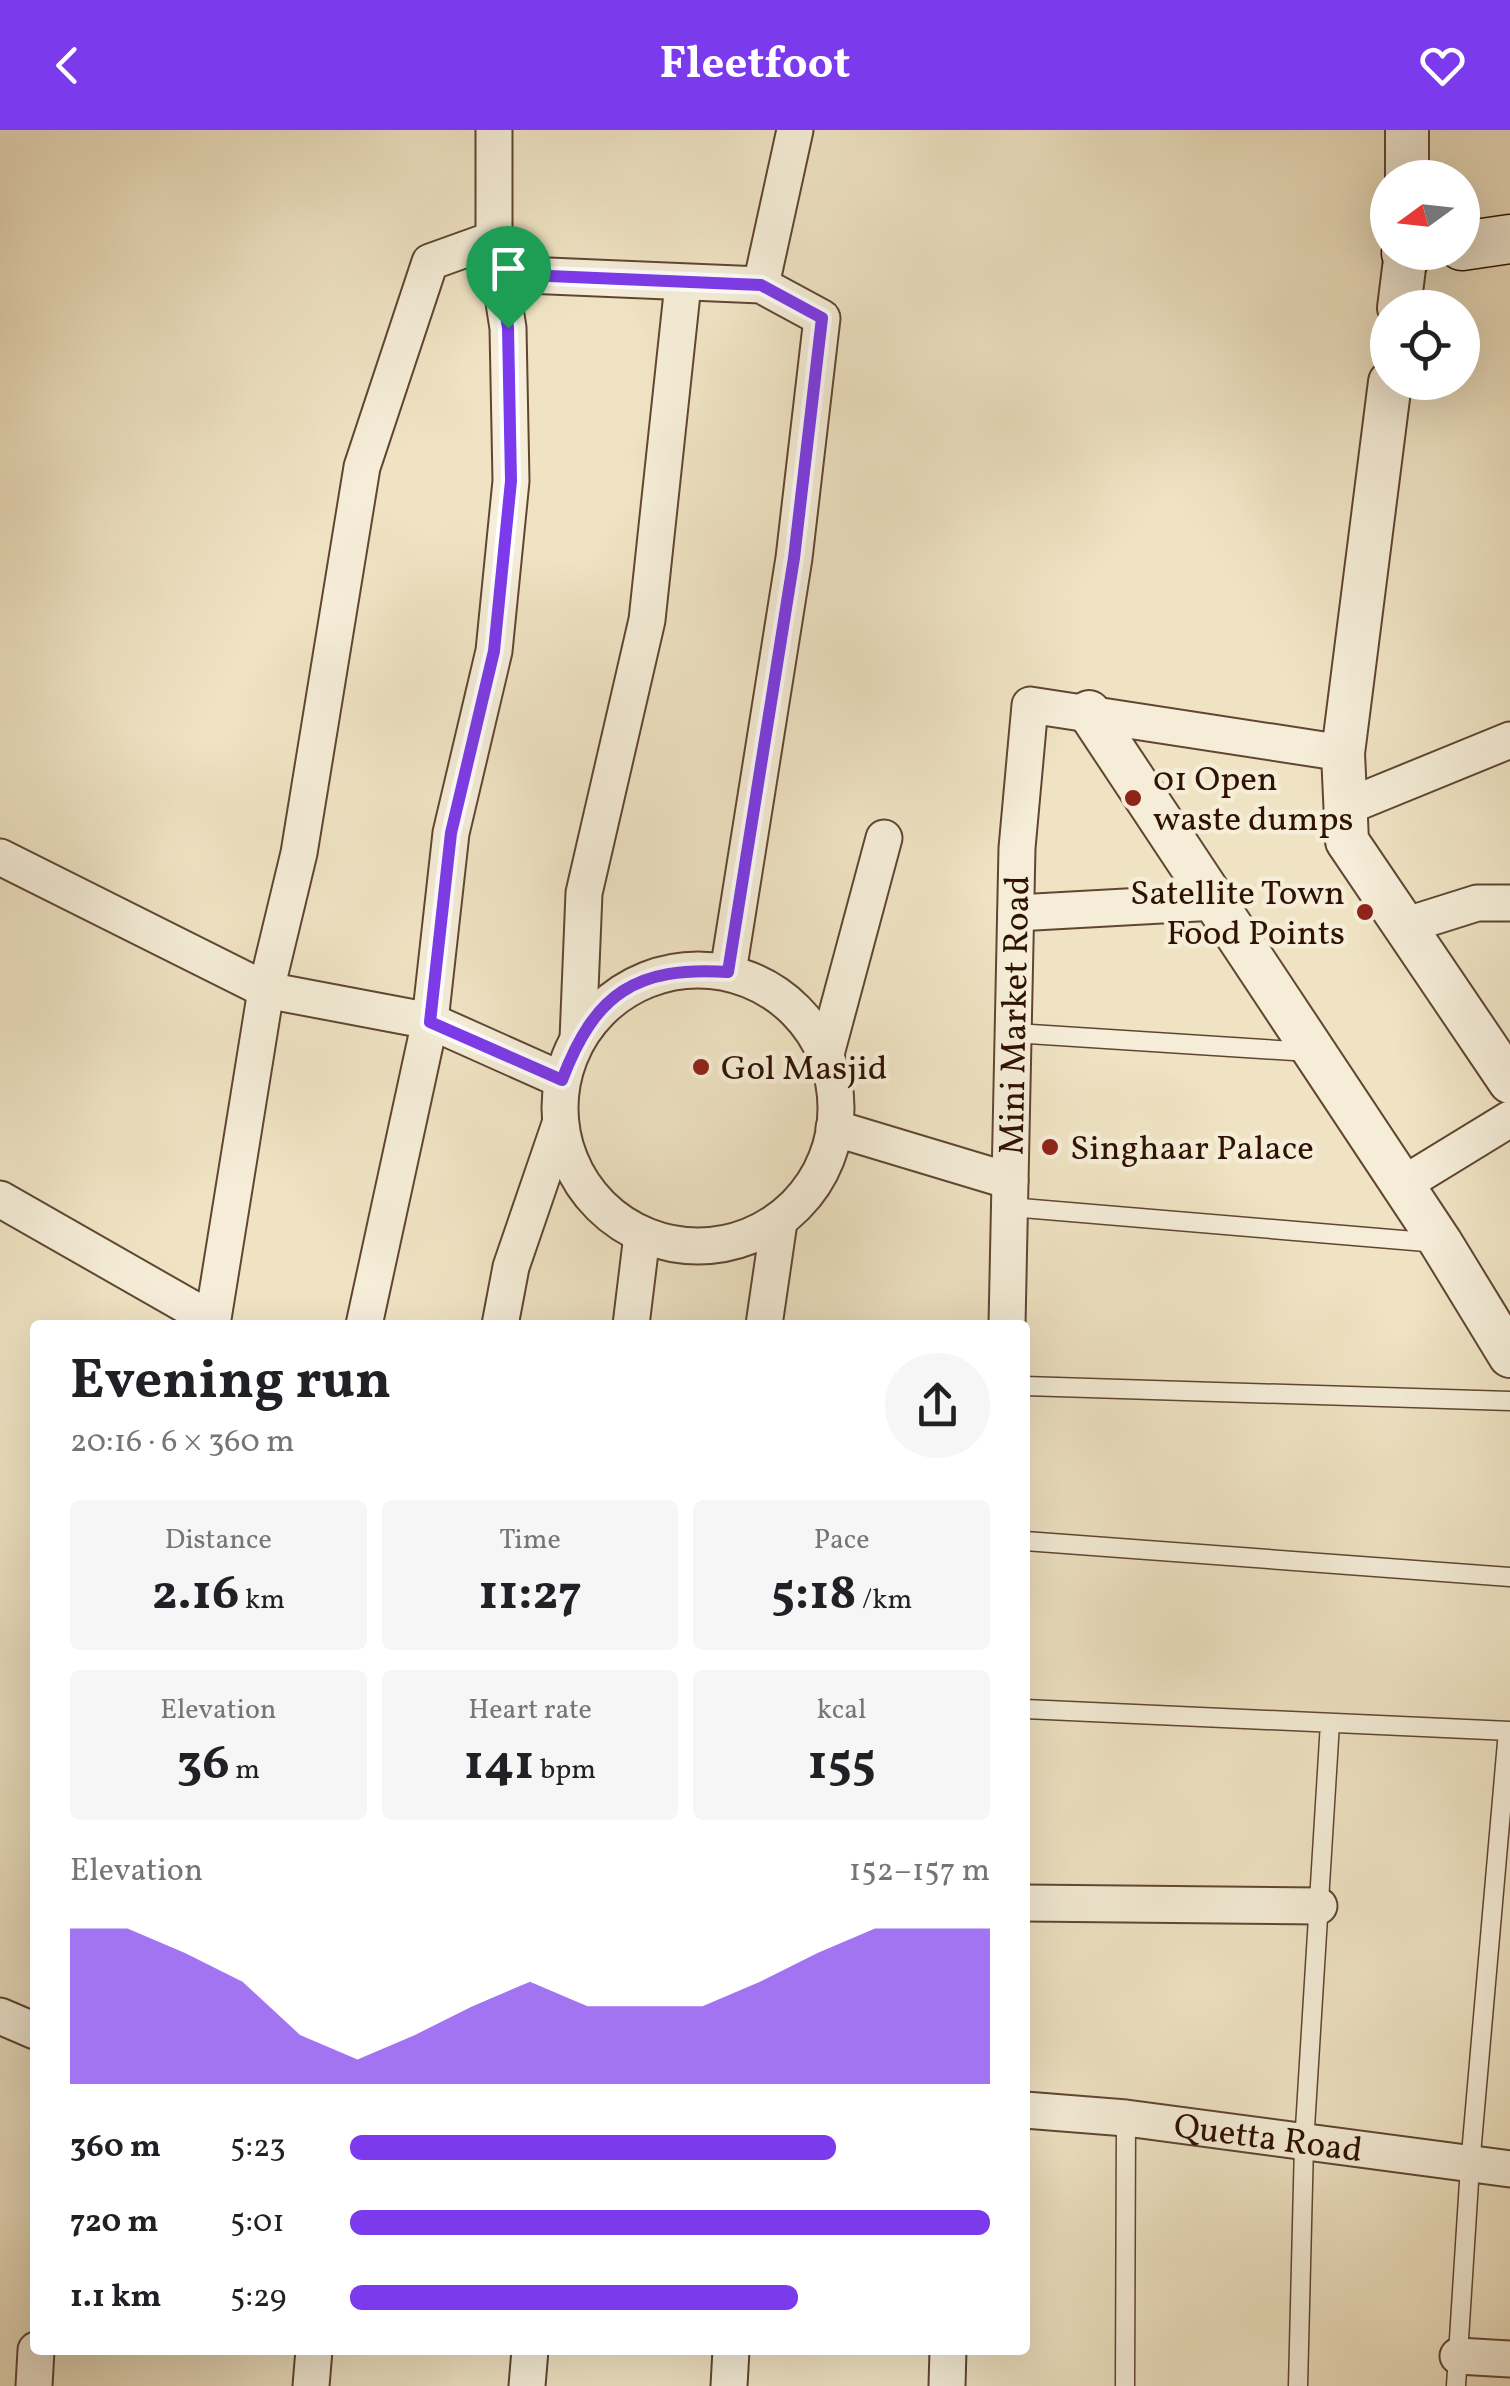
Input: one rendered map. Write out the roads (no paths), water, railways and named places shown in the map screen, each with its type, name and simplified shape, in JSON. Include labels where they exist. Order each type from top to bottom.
[{"type":"main road","points":[[1480,243],[1510,239]]},
{"type":"street","points":[[365,1320],[430,1022],[451,833],[494,651],[509,500],[508,328],[494,240],[494,130]]},
{"type":"street","points":[[761,285],[795,130]]},
{"type":"street","points":[[1407,160],[1408,130]]},
{"type":"street","points":[[212,1320],[266,990],[299,853],[362,467],[430,262],[494,240]]},
{"type":"street","points":[[500,274],[761,285],[822,318],[794,558],[728,972]]},
{"type":"street","points":[[501,1320],[512,1267],[560,1124],[562,1080],[578,1038],[584,894],[647,620],[683,284]]},
{"type":"street","points":[[1388,400],[1343,753],[1347,841],[1510,1082]]},
{"type":"street","name":"Mini Market Road","points":[[1007,1320],[1017,848],[1030,705],[1089,712]]},
{"type":"street","points":[[1089,712],[1343,753]]},
{"type":"street","points":[[1089,712],[1440,1243],[1510,1356]]},
{"type":"street","points":[[1346,807],[1510,740]]},
{"type":"street","points":[[826,1054],[884,838]]},
{"type":"street","points":[[0,857],[266,990],[430,1022],[562,1080]]},
{"type":"street","points":[[1016,913],[1216,902]]},
{"type":"street","points":[[1404,926],[1477,903],[1510,902]]},
{"type":"street","points":[[560,1124],[574,1170],[602,1208],[642,1235],[688,1247],[736,1242],[779,1222],[812,1188],[832,1144],[836,1097],[826,1054],[803,1016],[770,988],[728,972],[684,969],[642,980],[606,1004],[578,1038]]},
{"type":"street","points":[[1402,1185],[1510,1119]]},
{"type":"street","points":[[834,1128],[1010,1194]]},
{"type":"street","points":[[0,1199],[207,1320]]},
{"type":"street","points":[[765,1320],[779,1222]]},
{"type":"street","points":[[632,1320],[642,1235]]},
{"type":"street","points":[[1030,1903],[1319,1906]]},
{"type":"street","points":[[0,2016],[30,2029]]},
{"type":"street","name":"Quetta Road","points":[[1030,2110],[1126,2118],[1510,2169]]},
{"type":"street","points":[[34,2386],[36,2355]]},
{"type":"street","points":[[311,2386],[314,2355]]},
{"type":"street","points":[[527,2386],[530,2355]]},
{"type":"street","points":[[728,2386],[731,2355]]},
{"type":"street","points":[[948,2355],[948,2386]]},
{"type":"street","points":[[1457,2371],[1510,2360]]},
{"type":"lane","points":[[1014,1033],[1315,1052]]},
{"type":"lane","points":[[1010,1194],[1440,1243]]},
{"type":"lane","points":[[1030,1386],[1510,1401]]},
{"type":"lane","points":[[1030,1541],[1510,1578]]},
{"type":"lane","points":[[1030,1709],[1509,1730],[1470,2166],[1457,2371]]},
{"type":"lane","points":[[1298,2386],[1304,2144],[1330,1723]]},
{"type":"lane","points":[[1125,2386],[1126,2118]]},
{"type":"place","name":"01 Open waste dumps","points":[[1133,798]]},
{"type":"place","name":"Satellite Town Food Points","points":[[1365,912]]},
{"type":"place","name":"Gol Masjid","points":[[701,1067]]},
{"type":"place","name":"Singhaar Palace","points":[[1050,1147]]}]
